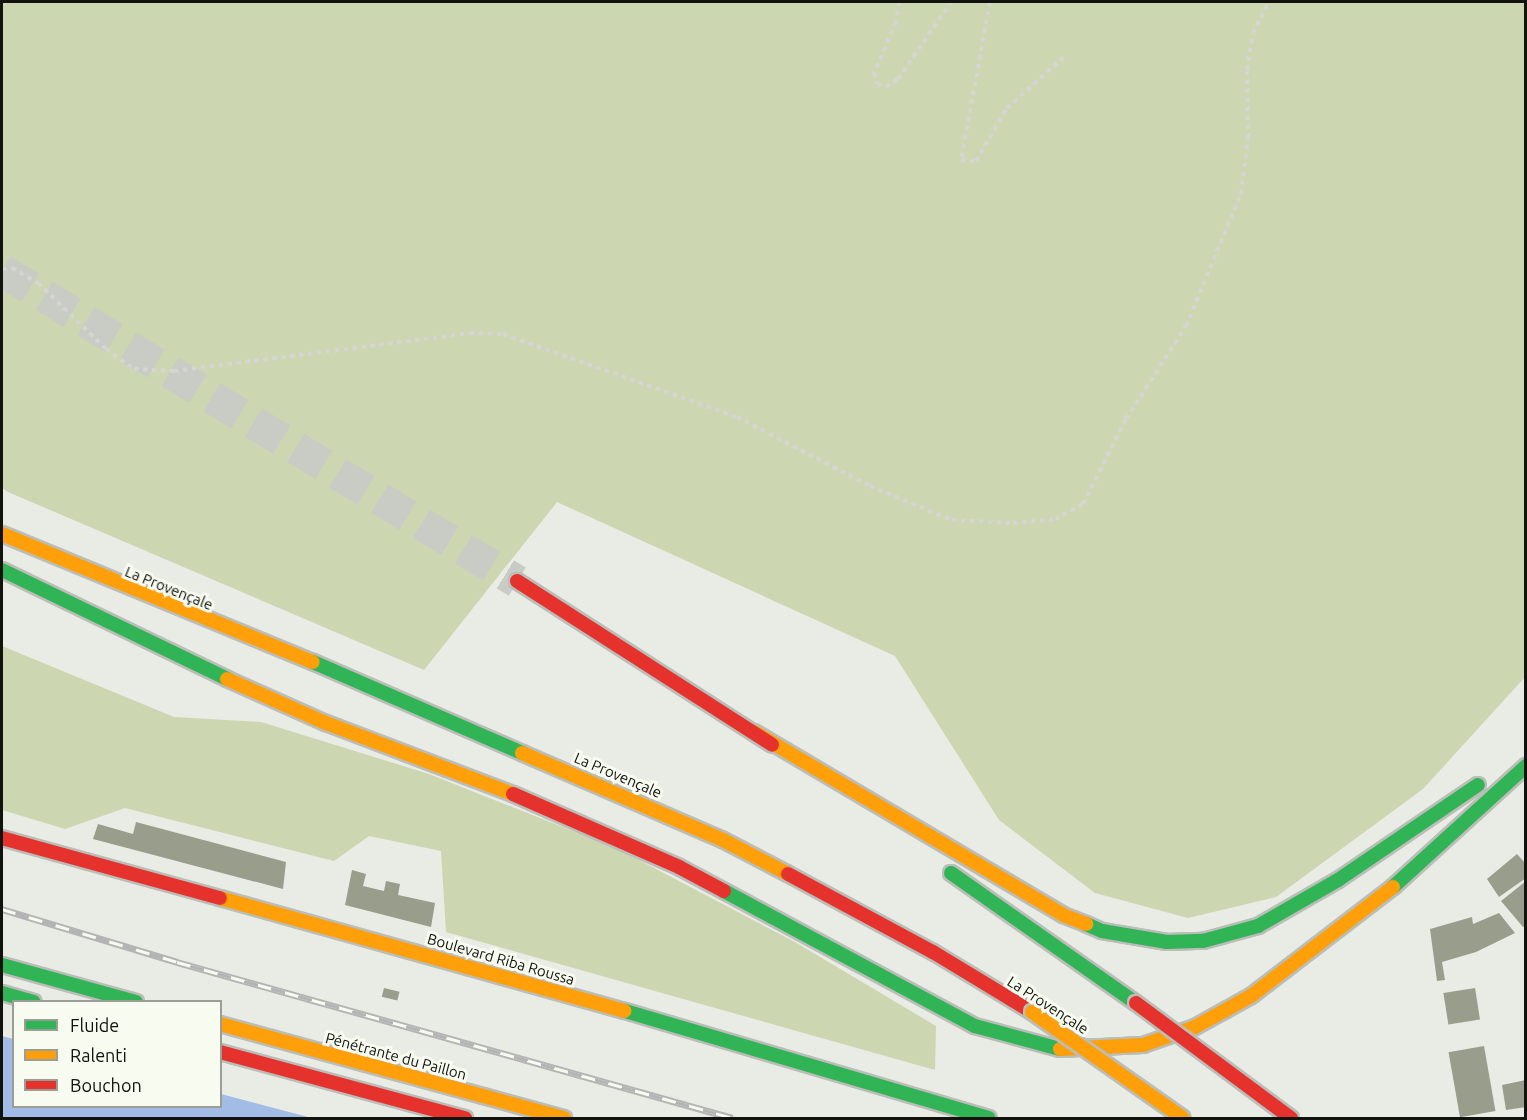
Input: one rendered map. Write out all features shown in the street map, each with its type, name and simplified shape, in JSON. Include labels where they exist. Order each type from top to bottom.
[{"type":"main road","name":"La Provençale","points":[[2,534],[315,663],[723,840],[933,952],[1032,1012],[1183,1119]]},
{"type":"main road","points":[[2,570],[232,682],[326,723],[521,797],[679,867],[975,1026],[1027,1043],[1066,1050],[1143,1045],[1195,1027],[1251,996],[1397,884],[1526,766]]},
{"type":"main road","points":[[517,581],[754,732],[1063,915],[1102,932],[1167,942],[1203,941],[1258,926],[1393,844],[1493,773]]},
{"type":"main road","points":[[754,732],[904,839]]},
{"type":"main road","name":"Boulevard Riba Roussa","points":[[2,838],[518,980],[989,1119]]},
{"type":"main road","points":[[942,866],[1136,1003],[1291,1119]]},
{"type":"main road","points":[[2,965],[129,1000]]},
{"type":"main road","points":[[2,993],[27,1000]]},
{"type":"main road","name":"Pénétrante du Paillon","points":[[222,1025],[564,1119]]},
{"type":"main road","points":[[222,1053],[465,1119]]},
{"type":"path","points":[[899,2],[896,22],[874,73],[877,84],[886,87],[898,79],[951,2]]},
{"type":"path","points":[[990,2],[961,160],[976,161],[1007,108],[1064,57]]},
{"type":"path","points":[[2,269],[12,268],[38,283],[106,349],[134,369],[174,371],[470,333],[503,334],[737,417],[870,486],[952,520],[1013,522],[1055,519],[1083,504],[1126,419],[1191,315],[1240,194],[1248,138],[1247,70],[1252,33],[1269,2]]},
{"type":"green space","points":[[2,2],[1525,2],[1525,677],[1423,789],[1276,897],[1188,918],[1095,893],[999,820],[895,656],[557,502],[424,670],[8,492],[2,488]]},
{"type":"green space","points":[[2,646],[174,717],[261,722],[429,774],[618,849],[795,942],[936,1026],[935,1070],[446,932],[441,851],[369,836],[334,861],[125,808],[65,829],[2,810]]},
{"type":"water","points":[[2,1036],[12,1039],[12,1108],[222,1108],[222,1094],[312,1118],[2,1118]]},
{"type":"building","points":[[136,822],[286,862],[283,889],[93,839],[98,824],[133,834]]},
{"type":"building","points":[[1517,854],[1526,864],[1526,878],[1499,897],[1487,879]]},
{"type":"building","points":[[352,870],[366,874],[363,886],[384,891],[386,881],[400,884],[398,895],[435,903],[431,927],[345,905]]},
{"type":"building","points":[[1526,881],[1526,925],[1523,927],[1501,901]]},
{"type":"building","points":[[1499,913],[1515,933],[1476,952],[1442,962],[1445,980],[1437,981],[1430,929],[1472,917],[1473,924]]},
{"type":"building","points":[[384,988],[400,992],[397,1001],[382,997]]},
{"type":"building","points":[[1475,988],[1480,1020],[1448,1025],[1443,993]]},
{"type":"building","points":[[1484,1046],[1495,1111],[1460,1117],[1449,1052]]},
{"type":"building","points":[[1526,1080],[1526,1107],[1506,1110],[1502,1085]]},
{"type":"tunnel","points":[[2,270],[517,581]]},
{"type":"railway","points":[[2,909],[177,962],[733,1118]]},
{"type":"traffic: fast","points":[[2,570],[227,679]]},
{"type":"traffic: fast","points":[[313,662],[522,753]]},
{"type":"traffic: fast","points":[[1393,887],[1526,766]]},
{"type":"traffic: fast","points":[[1086,924],[1102,931],[1167,942],[1203,941],[1258,926],[1338,880],[1478,785]]},
{"type":"traffic: fast","points":[[951,873],[1136,1003]]},
{"type":"traffic: fast","points":[[724,891],[975,1026],[1060,1049]]},
{"type":"traffic: fast","points":[[2,965],[129,1000]]},
{"type":"traffic: fast","points":[[2,993],[27,1000]]},
{"type":"traffic: fast","points":[[625,1011],[989,1118]]},
{"type":"traffic: slow","points":[[2,534],[313,662]]},
{"type":"traffic: slow","points":[[227,679],[326,723],[513,794]]},
{"type":"traffic: slow","points":[[754,732],[1063,915],[1086,924]]},
{"type":"traffic: slow","points":[[522,753],[723,840],[788,874]]},
{"type":"traffic: slow","points":[[1060,1049],[1143,1045],[1195,1027],[1251,996],[1393,887]]},
{"type":"traffic: slow","points":[[220,898],[625,1011]]},
{"type":"traffic: slow","points":[[1032,1012],[1183,1118]]},
{"type":"traffic: slow","points":[[222,1025],[564,1118]]},
{"type":"traffic: jam","points":[[517,581],[772,745]]},
{"type":"traffic: jam","points":[[513,794],[679,867],[724,891]]},
{"type":"traffic: jam","points":[[2,838],[220,898]]},
{"type":"traffic: jam","points":[[788,874],[933,952],[1032,1012]]},
{"type":"traffic: jam","points":[[1136,1003],[1291,1118]]},
{"type":"traffic: jam","points":[[222,1053],[465,1118]]}]
